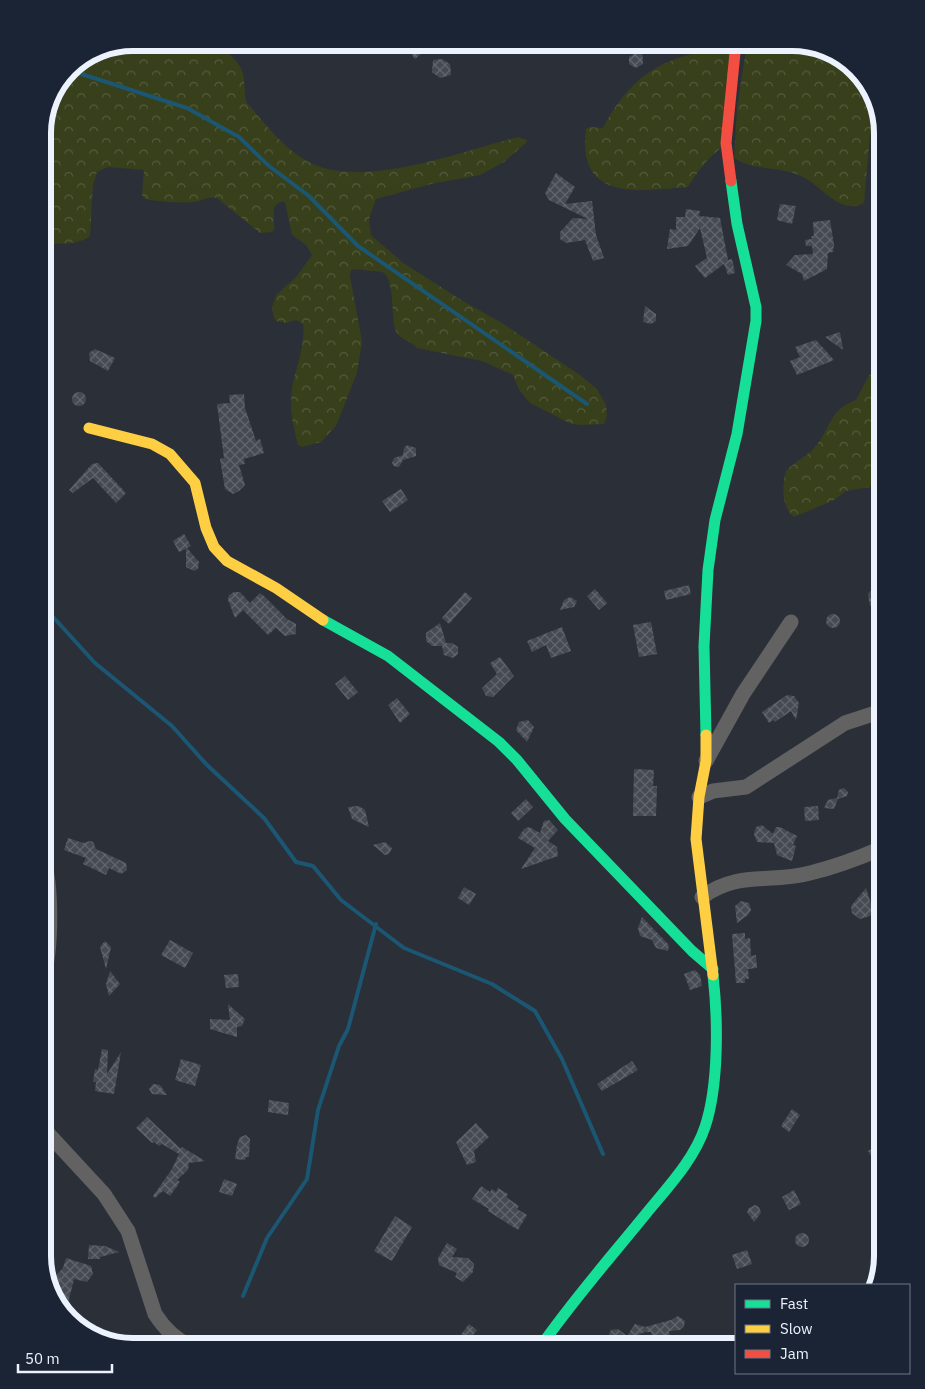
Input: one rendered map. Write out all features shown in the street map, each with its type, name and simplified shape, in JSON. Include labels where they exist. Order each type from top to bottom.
[{"type":"street","points":[[547,1338],[561,1317],[672,1182],[693,1151],[705,1127],[711,1098],[716,1052],[716,1000],[707,945],[696,839],[699,797],[706,762],[704,646],[708,570],[715,520],[737,434],[756,321],[752,288],[737,224],[726,142],[735,51]]},
{"type":"street","points":[[89,428],[152,444],[170,454],[195,483],[206,528],[214,547],[228,561],[276,588],[334,627],[388,656],[499,742],[516,757],[546,798],[565,819],[692,951],[712,968]]},
{"type":"street","points":[[706,762],[743,694],[791,622]]},
{"type":"street","points":[[699,797],[713,791],[746,787],[845,723],[874,714]]},
{"type":"street","points":[[702,897],[713,889],[740,879],[809,874],[874,851]]},
{"type":"street","points":[[51,1137],[83,1169],[104,1194],[128,1231],[155,1314],[163,1326],[177,1338]]},
{"type":"green space","points":[[226,51],[241,68],[247,103],[282,142],[298,156],[328,169],[352,172],[406,167],[518,137],[527,140],[526,143],[504,162],[480,175],[431,184],[376,199],[369,219],[371,235],[402,262],[463,301],[502,323],[580,375],[597,389],[606,405],[607,415],[604,424],[580,425],[569,423],[530,403],[519,390],[513,375],[482,361],[417,348],[396,332],[391,289],[386,275],[382,272],[351,270],[350,276],[362,341],[357,373],[336,426],[321,442],[302,447],[298,445],[291,404],[292,389],[303,343],[303,324],[296,320],[286,323],[276,321],[272,307],[276,295],[296,277],[312,255],[306,245],[292,235],[285,202],[280,202],[274,207],[274,230],[272,232],[260,233],[217,198],[194,202],[163,202],[145,199],[142,195],[144,170],[108,167],[97,172],[93,185],[90,236],[74,243],[51,244],[51,128],[54,112],[68,83],[79,72],[92,62],[123,52]]},
{"type":"green space","points":[[706,51],[734,51],[724,146],[704,165],[688,187],[631,190],[615,187],[601,180],[591,169],[586,153],[586,129],[589,127],[603,128],[615,108],[641,78],[656,68],[691,54]]},
{"type":"green space","points":[[746,51],[797,51],[818,56],[837,65],[853,79],[863,92],[871,112],[874,139],[870,135],[864,203],[847,206],[831,198],[801,176],[785,171],[749,165],[734,158],[737,108]]},
{"type":"green space","points":[[874,370],[874,483],[870,487],[846,491],[834,500],[794,517],[785,502],[783,489],[786,471],[814,448],[840,409],[856,400],[868,377]]},
{"type":"building","points":[[409,51],[425,51],[415,59]]},
{"type":"building","points":[[642,51],[643,64],[636,68],[629,64],[629,57]]},
{"type":"building","points":[[442,59],[450,64],[451,75],[440,78],[432,72],[433,60]]},
{"type":"building","points":[[556,173],[575,187],[565,204],[592,201],[596,235],[604,258],[593,261],[585,240],[566,243],[560,239],[560,232],[573,218],[588,219],[549,200],[545,193]]},
{"type":"building","points":[[780,204],[796,206],[792,224],[777,220]]},
{"type":"building","points":[[686,209],[700,211],[699,216],[720,218],[728,260],[732,259],[735,273],[728,275],[724,264],[705,278],[698,270],[695,266],[707,258],[700,228],[688,246],[667,249],[670,229],[676,230],[676,217],[685,217]]},
{"type":"building","points":[[830,220],[834,245],[833,252],[828,253],[827,269],[804,281],[802,274],[786,265],[795,255],[813,254],[812,246],[806,246],[805,240],[812,239],[811,236],[814,236],[813,222]]},
{"type":"building","points":[[645,306],[656,314],[656,321],[651,324],[643,322]]},
{"type":"building","points":[[840,332],[843,350],[825,337]]},
{"type":"building","points":[[816,340],[834,360],[797,375],[790,361],[800,357],[795,347]]},
{"type":"building","points":[[95,349],[115,358],[108,371],[90,361],[89,353]]},
{"type":"building","points":[[76,392],[82,392],[86,399],[82,406],[76,406],[72,402],[72,396]]},
{"type":"building","points":[[244,394],[245,408],[256,441],[260,439],[264,453],[244,459],[245,464],[239,465],[245,485],[233,494],[225,489],[220,459],[224,458],[217,404],[230,403],[229,395]]},
{"type":"building","points":[[407,445],[416,448],[416,456],[403,460],[399,467],[394,466],[392,463],[394,458],[403,455],[404,448]]},
{"type":"building","points":[[98,463],[126,493],[116,503],[93,478],[73,493],[69,490],[92,464]]},
{"type":"building","points":[[401,489],[408,500],[390,512],[382,501]]},
{"type":"building","points":[[184,534],[191,546],[187,548],[199,562],[198,569],[194,571],[186,567],[186,549],[179,552],[173,541]]},
{"type":"building","points":[[689,585],[691,594],[666,600],[664,591]]},
{"type":"building","points":[[874,588],[874,605],[870,606],[868,594]]},
{"type":"building","points":[[595,589],[607,603],[599,610],[587,596]]},
{"type":"building","points":[[234,592],[240,592],[250,603],[260,593],[287,619],[296,624],[296,634],[285,636],[276,628],[268,635],[243,610],[235,618],[228,600],[229,595]]},
{"type":"building","points":[[465,592],[472,598],[449,624],[442,618]]},
{"type":"building","points":[[570,597],[577,601],[574,607],[560,610],[564,600]]},
{"type":"building","points":[[833,614],[838,616],[840,621],[838,626],[833,628],[828,626],[826,621],[828,616]]},
{"type":"building","points":[[651,622],[657,654],[639,657],[633,625]]},
{"type":"building","points":[[440,623],[446,643],[452,643],[458,647],[458,654],[453,658],[444,655],[442,646],[432,646],[426,641],[426,633]]},
{"type":"building","points":[[562,627],[571,651],[551,658],[546,645],[532,652],[527,641]]},
{"type":"building","points":[[500,657],[514,676],[493,697],[486,696],[482,688],[497,674],[490,663]]},
{"type":"building","points":[[345,676],[358,692],[348,700],[335,684]]},
{"type":"building","points":[[787,695],[794,696],[799,703],[796,720],[791,711],[775,722],[773,720],[769,723],[762,712]]},
{"type":"building","points":[[397,698],[410,714],[400,723],[388,705]]},
{"type":"building","points":[[528,720],[534,727],[527,742],[516,730],[519,722]]},
{"type":"building","points":[[634,769],[654,770],[653,786],[657,786],[656,816],[633,816]]},
{"type":"building","points":[[844,788],[848,792],[847,796],[838,799],[834,809],[824,808],[828,800],[837,798],[839,790]]},
{"type":"building","points":[[526,799],[533,807],[518,821],[511,813]]},
{"type":"building","points":[[359,806],[365,810],[369,827],[352,819],[348,807]]},
{"type":"building","points":[[818,806],[819,820],[805,821],[804,807]]},
{"type":"building","points":[[549,820],[558,830],[548,841],[557,847],[558,856],[521,869],[535,848],[518,838],[524,829],[529,827],[540,833],[544,821]]},
{"type":"building","points":[[762,825],[773,834],[776,827],[780,827],[797,836],[793,845],[796,846],[792,861],[777,855],[774,843],[757,842],[754,834],[756,827]]},
{"type":"building","points":[[68,838],[83,843],[93,842],[96,849],[126,863],[127,870],[121,874],[109,868],[106,875],[83,864],[86,858],[64,850]]},
{"type":"building","points":[[385,842],[392,848],[389,854],[385,855],[373,845]]},
{"type":"building","points":[[464,887],[476,894],[469,905],[458,898]]},
{"type":"building","points":[[866,888],[873,910],[870,916],[860,919],[852,913],[851,906]]},
{"type":"building","points":[[741,901],[749,903],[751,910],[748,915],[737,923],[735,906]]},
{"type":"building","points":[[642,917],[669,945],[668,951],[656,948],[652,940],[640,936],[638,928]]},
{"type":"building","points":[[745,933],[745,939],[750,938],[751,956],[756,955],[757,968],[748,969],[749,979],[745,979],[745,983],[736,983],[732,934]]},
{"type":"building","points":[[170,940],[193,953],[185,968],[161,955]]},
{"type":"building","points":[[105,941],[111,947],[106,969],[100,947]]},
{"type":"building","points":[[695,970],[700,975],[702,986],[690,990],[684,974]]},
{"type":"building","points":[[110,971],[120,984],[109,996],[106,984]]},
{"type":"building","points":[[238,974],[239,987],[226,988],[224,975]]},
{"type":"building","points":[[228,1004],[245,1019],[242,1026],[237,1027],[237,1037],[210,1029],[210,1019],[230,1020]]},
{"type":"building","points":[[102,1049],[108,1050],[107,1074],[121,1052],[114,1094],[95,1091],[96,1082],[93,1082],[95,1069],[98,1070]]},
{"type":"building","points":[[181,1059],[201,1065],[195,1086],[175,1080]]},
{"type":"building","points":[[632,1061],[638,1070],[602,1091],[597,1084]]},
{"type":"building","points":[[153,1084],[160,1085],[167,1095],[152,1094],[149,1089]]},
{"type":"building","points":[[269,1100],[289,1103],[288,1115],[268,1112]]},
{"type":"building","points":[[792,1109],[800,1115],[789,1132],[781,1126]]},
{"type":"building","points":[[147,1117],[181,1149],[182,1147],[205,1161],[189,1163],[188,1170],[177,1180],[180,1182],[170,1196],[163,1191],[155,1198],[153,1196],[172,1169],[179,1154],[162,1144],[159,1146],[154,1142],[152,1143],[136,1128]]},
{"type":"building","points":[[476,1123],[489,1137],[474,1151],[476,1162],[467,1165],[456,1142]]},
{"type":"building","points":[[246,1135],[250,1139],[249,1157],[246,1157],[245,1160],[235,1159],[240,1137]]},
{"type":"building","points":[[874,1148],[874,1161],[868,1151]]},
{"type":"building","points":[[224,1179],[237,1184],[232,1196],[219,1192]]},
{"type":"building","points":[[481,1186],[490,1192],[492,1189],[496,1192],[498,1188],[508,1194],[506,1197],[519,1206],[517,1209],[527,1215],[518,1230],[472,1199]]},
{"type":"building","points":[[794,1190],[801,1204],[789,1210],[782,1197]]},
{"type":"building","points":[[755,1205],[759,1207],[761,1213],[754,1222],[747,1212],[749,1208]]},
{"type":"building","points":[[395,1216],[412,1227],[392,1261],[374,1251]]},
{"type":"building","points":[[802,1233],[807,1235],[809,1240],[807,1245],[802,1247],[797,1245],[795,1240],[797,1235]]},
{"type":"building","points":[[447,1243],[457,1249],[452,1257],[468,1258],[474,1264],[473,1272],[463,1282],[455,1277],[457,1273],[439,1265],[438,1258]]},
{"type":"building","points":[[89,1245],[105,1246],[119,1252],[100,1257],[100,1259],[88,1259]]},
{"type":"building","points":[[747,1250],[752,1264],[737,1269],[732,1255]]},
{"type":"building","points":[[66,1258],[91,1266],[93,1274],[87,1282],[74,1279],[68,1305],[54,1277],[63,1268]]},
{"type":"building","points":[[678,1316],[685,1321],[684,1326],[680,1330],[669,1331],[671,1338],[652,1338],[651,1332],[645,1332],[631,1338],[607,1338],[611,1330],[618,1329],[627,1336],[635,1324],[645,1327],[671,1320]]},
{"type":"building","points":[[469,1324],[477,1330],[471,1338],[458,1338]]},
{"type":"waterway","points":[[78,73],[187,108],[239,137],[269,166],[309,196],[358,246],[587,404]]},
{"type":"waterway","points":[[51,616],[95,663],[172,726],[207,765],[264,818],[296,862],[313,866],[341,900],[404,948],[492,984],[535,1011],[562,1059],[603,1154]]},
{"type":"waterway","points":[[243,1296],[267,1238],[307,1179],[318,1110],[339,1046],[348,1029],[376,924]]},
{"type":"traffic: fast","points":[[706,735],[704,646],[708,570],[715,520],[737,434],[756,321],[756,307],[737,224],[731,181]]},
{"type":"traffic: fast","points":[[323,620],[388,656],[499,742],[517,760],[565,819],[692,951],[713,969]]},
{"type":"traffic: fast","points":[[547,1338],[679,1173],[700,1139],[710,1110],[715,1072],[716,1011],[713,975]]},
{"type":"traffic: slow","points":[[89,428],[152,444],[170,454],[195,483],[206,528],[214,547],[227,561],[276,588],[323,620]]},
{"type":"traffic: slow","points":[[706,735],[706,761],[699,797],[696,839],[713,975]]},
{"type":"traffic: jam","points":[[731,181],[726,143],[735,51]]}]
